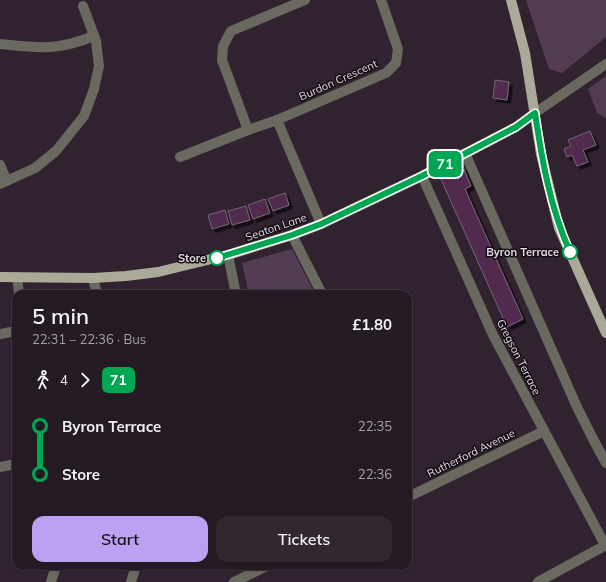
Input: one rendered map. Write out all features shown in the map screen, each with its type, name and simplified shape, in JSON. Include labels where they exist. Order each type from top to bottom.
[{"type":"main road","points":[[511,0],[525,53],[541,154],[560,228],[606,333]]},
{"type":"main road","name":"Seaton Lane","points":[[0,277],[93,278],[126,276],[158,272],[228,255],[292,235],[321,224],[422,176],[516,127],[535,113]]},
{"type":"street","points":[[248,130],[222,60],[223,46],[231,31],[305,0]]},
{"type":"street","name":"Burdon Crescent","points":[[180,157],[277,120],[386,73],[396,63],[398,49],[381,0]]},
{"type":"street","points":[[0,165],[3,183],[34,168],[56,151],[84,116],[94,89],[100,66],[94,36],[83,6]]},
{"type":"street","points":[[0,44],[40,48],[60,47],[78,43],[94,36]]},
{"type":"street","points":[[535,113],[606,64]]},
{"type":"street","points":[[277,120],[321,224]]},
{"type":"street","points":[[465,153],[577,407],[606,463]]},
{"type":"street","name":"Gregson Terrace","points":[[422,176],[493,335],[606,545]]},
{"type":"street","points":[[292,235],[320,290]]},
{"type":"street","points":[[228,255],[235,290]]},
{"type":"street","points":[[17,277],[19,290]]},
{"type":"street","points":[[93,278],[96,290]]},
{"type":"street","points":[[0,334],[12,332]]},
{"type":"street","name":"Rutherford Avenue","points":[[412,495],[544,430]]},
{"type":"street","points":[[0,467],[12,465]]},
{"type":"street","points":[[538,582],[606,545]]},
{"type":"street","points":[[51,582],[55,570]]},
{"type":"street","points":[[131,582],[135,570]]},
{"type":"street","points":[[234,582],[259,570]]},
{"type":"shaded area","points":[[526,0],[606,0],[606,37],[562,73],[549,69]]},
{"type":"shaded area","points":[[606,76],[606,118],[597,113],[588,89]]},
{"type":"shaded area","points":[[292,249],[313,290],[248,290],[242,263]]},
{"type":"building","points":[[495,80],[509,82],[507,100],[493,98]]},
{"type":"building","points":[[590,131],[596,145],[583,150],[588,162],[577,166],[572,155],[567,157],[564,149],[571,146],[568,140]]},
{"type":"building","points":[[463,167],[471,186],[465,189],[523,319],[507,327],[440,177]]},
{"type":"building","points":[[285,193],[289,205],[273,211],[268,199]]},
{"type":"building","points":[[265,199],[270,213],[253,219],[248,205]]},
{"type":"building","points":[[246,206],[250,220],[232,225],[228,211]]},
{"type":"building","points":[[225,210],[229,224],[212,229],[208,215]]},
{"type":"bus line","name":"71","points":[[217,258],[292,235],[321,224],[422,176],[516,127],[535,113],[541,154],[550,192],[560,228],[570,252]]},
{"type":"place","name":"Byron Terrace","points":[[570,252]]},
{"type":"place","name":"Store","points":[[217,258]]}]
